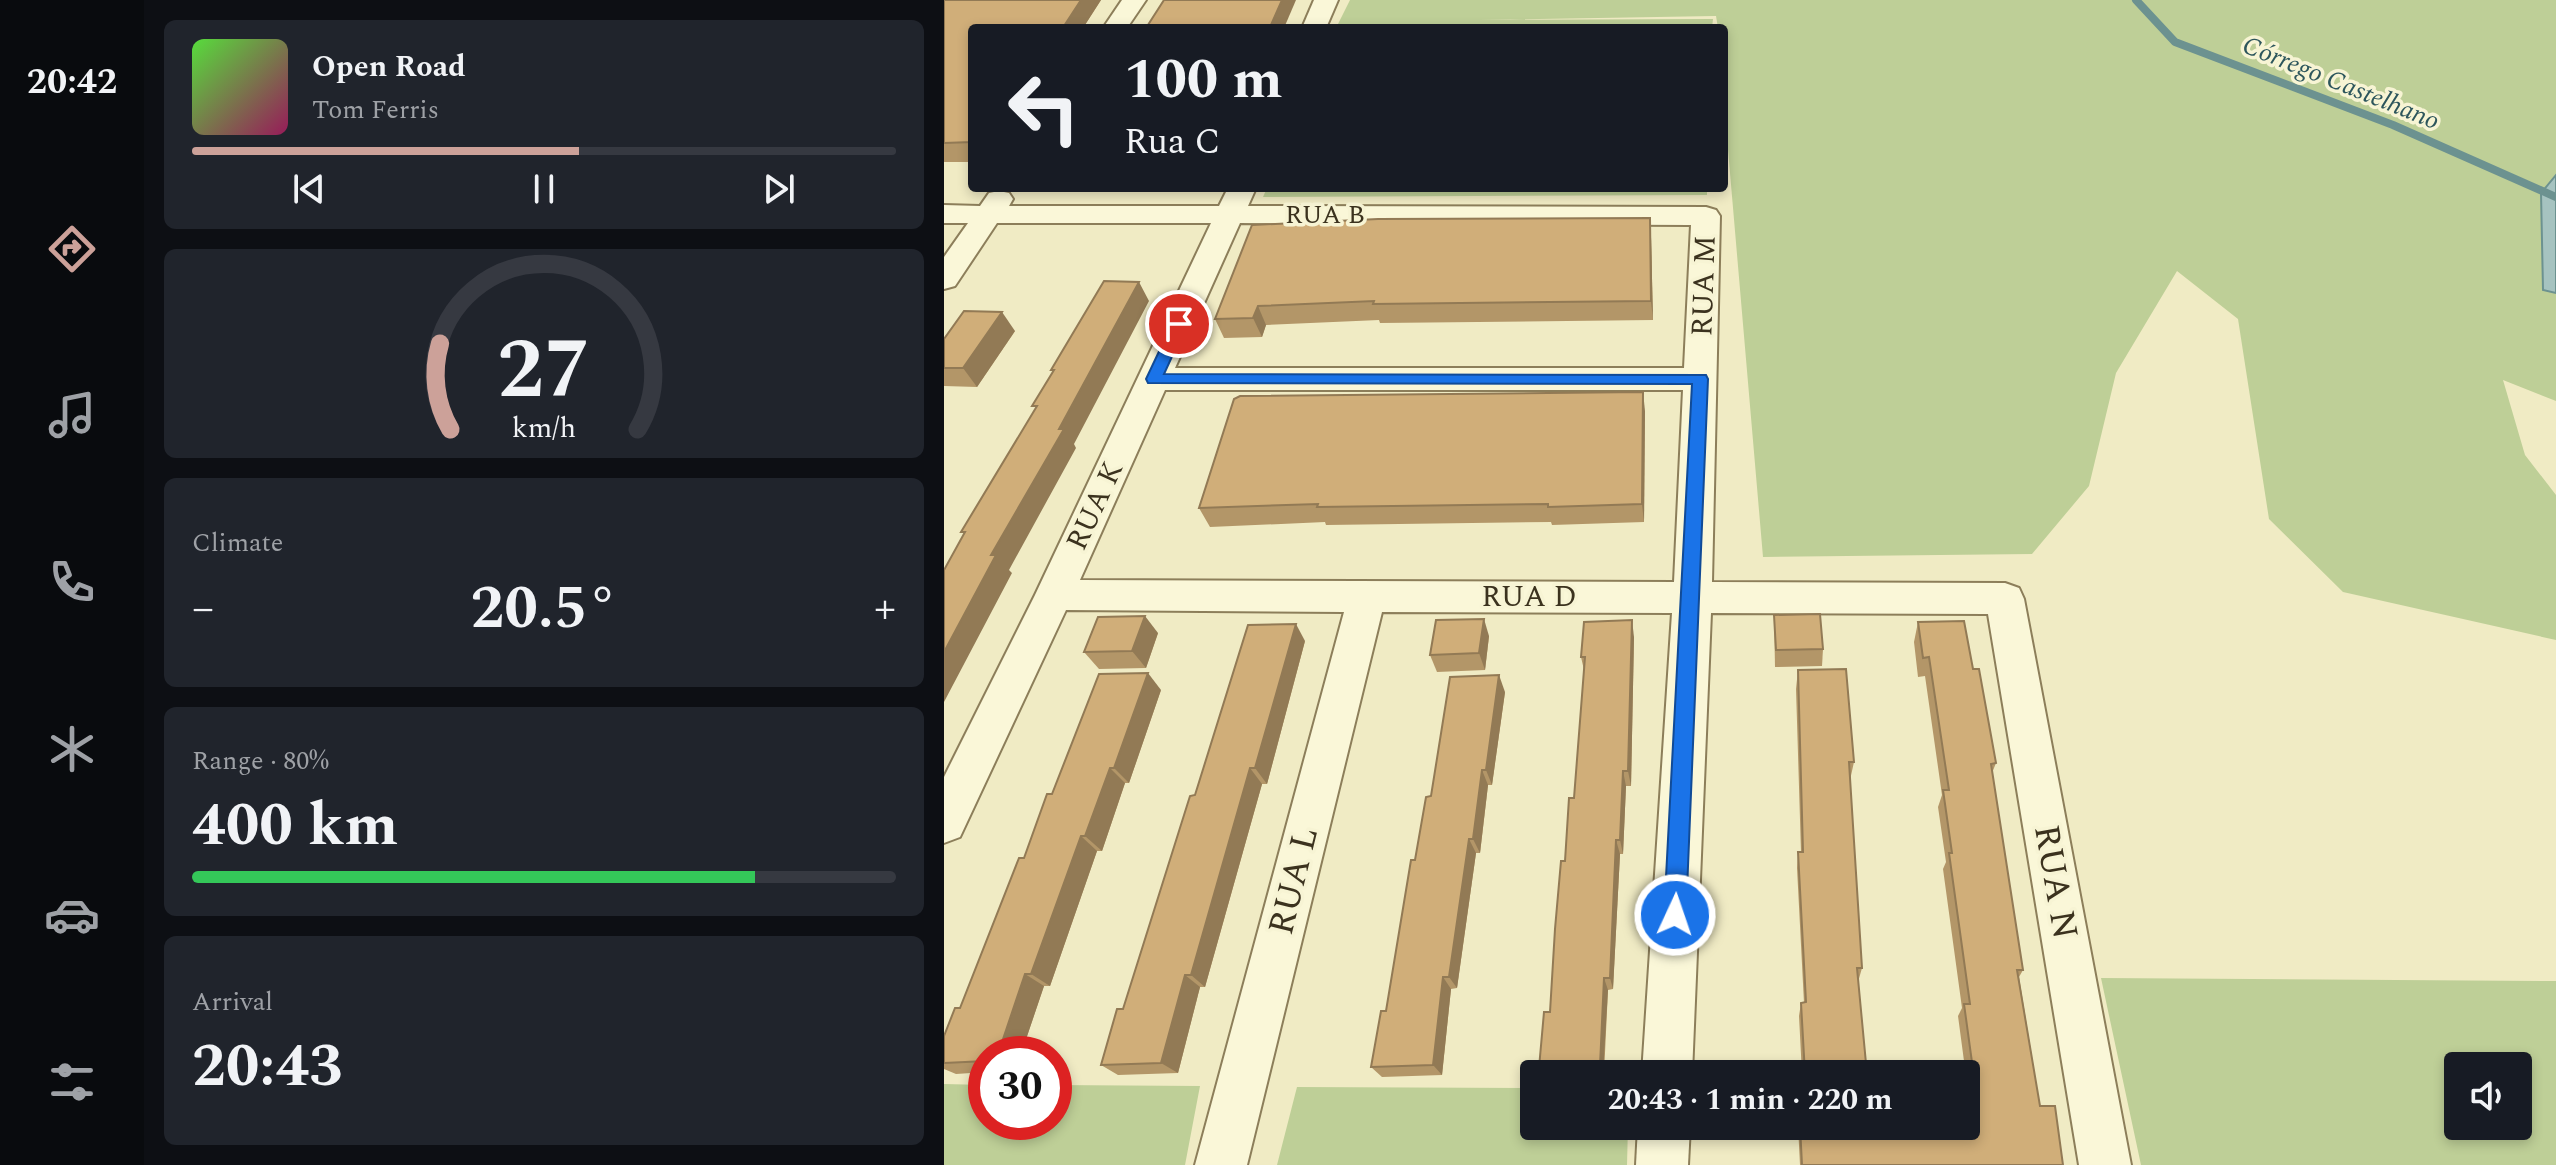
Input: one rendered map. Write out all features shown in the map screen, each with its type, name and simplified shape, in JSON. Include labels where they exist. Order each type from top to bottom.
[{"type":"street","points":[[1118,24],[1134,0]]},
{"type":"street","points":[[1316,24],[1326,0]]},
{"type":"street","points":[[944,279],[1004,192]]},
{"type":"street","name":"RUA B","points":[[944,214],[1236,201],[1706,216]]},
{"type":"street","name":"RUA K","points":[[944,823],[1054,595],[1236,201]]},
{"type":"street","name":"RUA M","points":[[1668,1060],[1692,598],[1706,216]]},
{"type":"street","points":[[1154,379],[1700,379]]},
{"type":"street","name":"RUA D","points":[[1054,595],[2005,599]]},
{"type":"street","name":"RUA L","points":[[1221,1165],[1367,596]]},
{"type":"street","name":"RUA N","points":[[2005,599],[2105,1165]]},
{"type":"street","points":[[1662,1165],[1663,1140]]},
{"type":"green space","points":[[1350,0],[2556,0],[2556,401],[2503,380],[2525,455],[2556,495],[2556,640],[2343,592],[2269,519],[2238,319],[2177,271],[2116,373],[2089,486],[2032,554],[1763,557],[1728,150],[1728,24],[1717,24],[1716,16],[1479,20],[1713,19],[1712,24],[1338,24]]},
{"type":"green space","points":[[1265,192],[1707,192],[1707,195],[1263,197]]},
{"type":"green space","points":[[2101,978],[2556,981],[2556,1165],[2141,1165]]},
{"type":"green space","points":[[944,1084],[968,1085],[968,1140],[1072,1140],[1072,1085],[1200,1086],[1185,1165],[944,1165]]},
{"type":"green space","points":[[1297,1087],[1520,1088],[1520,1140],[1628,1140],[1627,1165],[1277,1165]]},
{"type":"water","points":[[2556,175],[2556,293],[2543,290],[2541,193]]},
{"type":"building","points":[[944,0],[1081,0],[1065,24],[968,24],[968,142],[944,143]]},
{"type":"building","points":[[1164,0],[1282,0],[1271,24],[1149,24]]},
{"type":"building","points":[[1650,218],[1651,301],[1373,304],[1374,301],[1258,306],[1253,318],[1215,319],[1252,225],[1378,219]]},
{"type":"building","points":[[1104,281],[1139,282],[1059,429],[1064,429],[991,555],[996,555],[944,652],[944,570],[965,532],[961,532],[1037,406],[1032,406]]},
{"type":"building","points":[[964,311],[1002,312],[963,368],[944,368],[944,339]]},
{"type":"building","points":[[1643,392],[1642,504],[1317,507],[1318,504],[1199,508],[1234,399],[1240,396]]},
{"type":"building","points":[[1820,614],[1823,649],[1776,650],[1774,615]]},
{"type":"building","points":[[1145,616],[1132,651],[1084,652],[1098,617]]},
{"type":"building","points":[[1484,619],[1479,653],[1430,655],[1436,620]]},
{"type":"building","points":[[1632,620],[1628,771],[1623,771],[1620,840],[1616,840],[1610,978],[1604,978],[1600,1060],[1540,1060],[1544,1012],[1550,1012],[1569,798],[1574,798],[1585,657],[1581,657],[1584,622]]},
{"type":"building","points":[[1964,621],[1973,669],[1979,669],[1996,763],[1991,764],[2023,970],[2017,970],[2040,1106],[2055,1106],[2063,1165],[1802,1165],[1801,1140],[1980,1140],[1980,1060],[1972,1060],[1964,1004],[1970,1004],[1943,790],[1949,790],[1929,657],[1923,658],[1918,622]]},
{"type":"building","points":[[1296,624],[1255,768],[1250,768],[1191,975],[1185,975],[1161,1063],[1101,1065],[1117,1009],[1123,1009],[1190,796],[1195,795],[1248,625]]},
{"type":"building","points":[[1846,669],[1854,762],[1849,762],[1862,968],[1857,968],[1866,1060],[1804,1060],[1801,1003],[1806,1002],[1798,852],[1803,852],[1798,670]]},
{"type":"building","points":[[1148,673],[1114,768],[1110,768],[1085,836],[1081,836],[1031,974],[1025,974],[1004,1036],[968,1036],[968,1062],[944,1063],[944,1036],[955,1008],[960,1008],[1019,858],[1024,858],[1047,794],[1052,794],[1099,674]]},
{"type":"building","points":[[1499,675],[1486,770],[1482,770],[1473,839],[1469,839],[1449,977],[1443,977],[1433,1065],[1371,1067],[1381,1011],[1386,1011],[1411,860],[1415,860],[1426,797],[1431,796],[1450,677]]},
{"type":"waterway","name":"Córrego Castelhano","points":[[2136,0],[2175,42],[2393,125],[2556,197]]},
{"type":"route","points":[[1179,324],[1154,379],[1700,379],[1675,915]]}]
